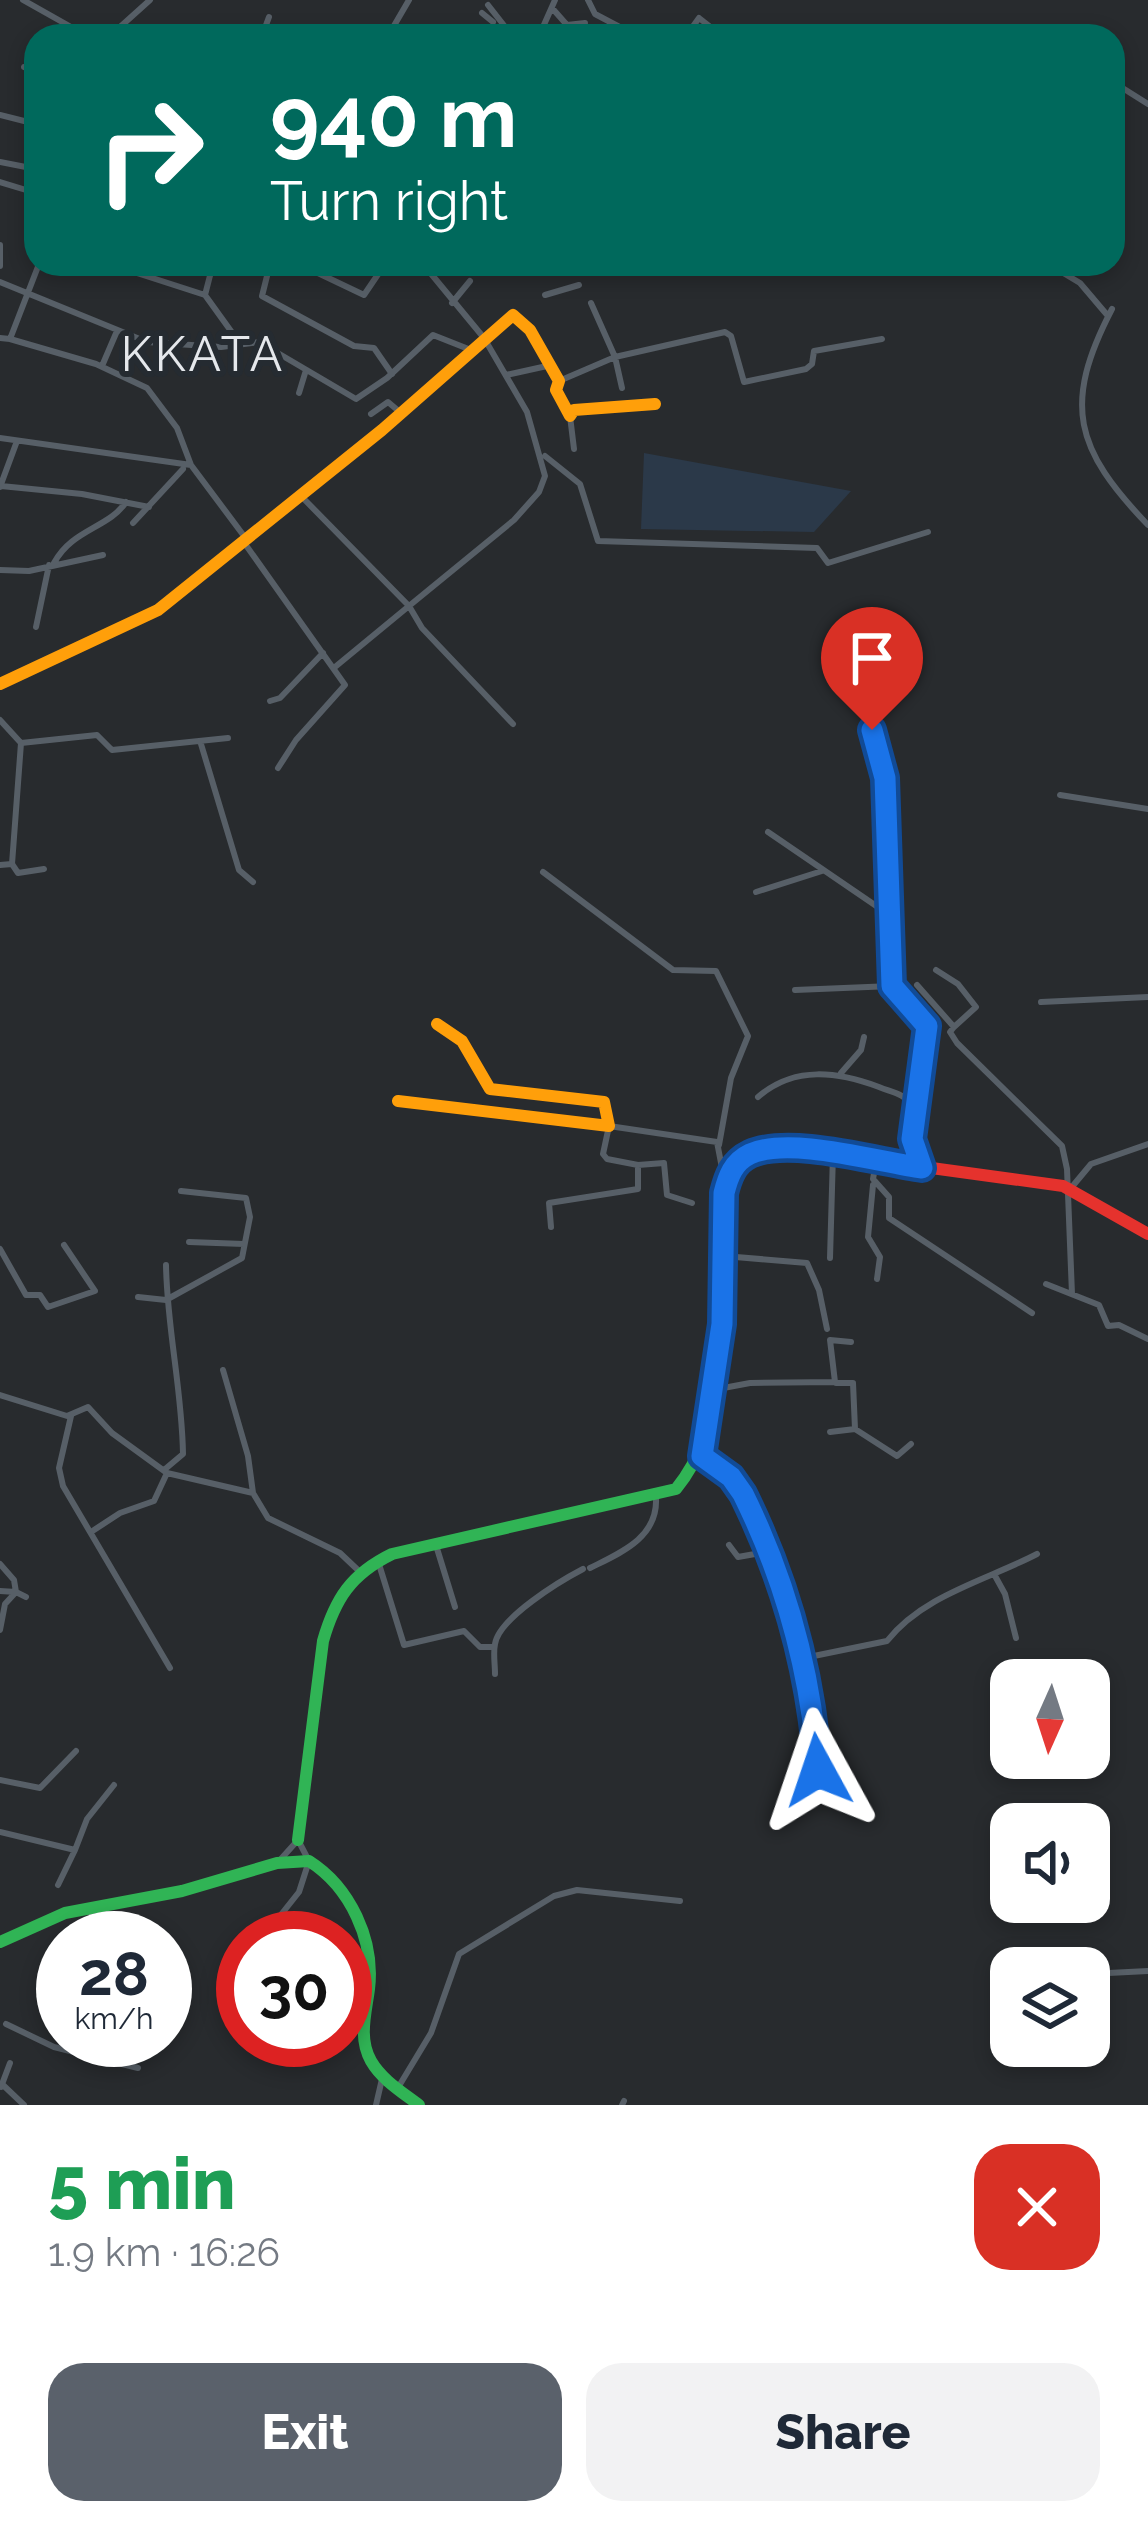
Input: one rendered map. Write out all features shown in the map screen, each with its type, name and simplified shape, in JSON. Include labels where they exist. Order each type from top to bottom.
[{"type":"street","points":[[588,0],[595,14],[614,24]]},
{"type":"street","points":[[26,1],[59,24]]},
{"type":"street","points":[[122,24],[146,1]]},
{"type":"street","points":[[553,4],[577,24]]},
{"type":"street","points":[[488,5],[503,24]]},
{"type":"street","points":[[482,13],[493,22]]},
{"type":"street","points":[[266,24],[269,17]]},
{"type":"street","points":[[0,245],[0,266]]},
{"type":"street","points":[[34,276],[5,339],[102,367],[154,394],[177,428],[188,466],[344,677],[344,691],[296,740],[278,768]]},
{"type":"street","points":[[146,276],[205,295],[241,345]]},
{"type":"street","points":[[205,295],[210,276]]},
{"type":"street","points":[[267,276],[262,296],[354,346],[374,348],[392,374]]},
{"type":"street","points":[[324,276],[364,295],[377,276]]},
{"type":"street","points":[[335,667],[501,532],[539,493],[545,476],[527,412],[484,338],[435,276]]},
{"type":"street","points":[[1068,276],[1110,313],[1085,363],[1082,417],[1100,465],[1148,525]]},
{"type":"street","points":[[452,303],[470,281]]},
{"type":"street","points":[[0,282],[147,342],[265,345],[356,399],[392,374],[433,335],[471,350]]},
{"type":"street","points":[[545,295],[579,285]]},
{"type":"street","points":[[591,303],[615,357],[622,388]]},
{"type":"street","points":[[0,684],[158,610],[400,413],[484,338],[518,316],[559,382]]},
{"type":"street","points":[[102,367],[117,331]]},
{"type":"street","points":[[574,449],[569,416],[556,390],[559,382],[615,357],[725,332],[731,336],[744,382],[806,369],[814,351],[882,340]]},
{"type":"street","points":[[506,375],[547,366]]},
{"type":"street","points":[[299,393],[306,370]]},
{"type":"street","points":[[371,414],[388,402],[400,413]]},
{"type":"street","points":[[569,416],[574,410],[655,404]]},
{"type":"street","points":[[0,438],[188,466]]},
{"type":"street","points":[[17,440],[0,486],[149,507]]},
{"type":"street","points":[[542,453],[580,484],[598,542],[817,548],[828,563],[928,532]]},
{"type":"street","points":[[133,523],[188,466]]},
{"type":"street","points":[[300,493],[514,724]]},
{"type":"street","points":[[36,627],[41,584],[51,564],[82,531],[115,515],[126,502]]},
{"type":"street","points":[[0,570],[29,571],[104,555]]},
{"type":"street","points":[[270,701],[280,698],[323,652]]},
{"type":"street","points":[[858,672],[885,778],[892,986],[927,1023],[926,1060],[914,1111],[913,1146],[922,1168]]},
{"type":"street","points":[[0,720],[21,743],[12,864],[18,874],[44,869]]},
{"type":"street","points":[[21,743],[97,736],[112,750],[202,737],[200,744],[239,869],[254,882]]},
{"type":"street","points":[[200,744],[228,738]]},
{"type":"street","points":[[1060,795],[1148,809]]},
{"type":"street","points":[[767,832],[888,914]]},
{"type":"street","points":[[0,865],[12,864]]},
{"type":"street","points":[[756,892],[822,871]]},
{"type":"street","points":[[419,2105],[370,2060],[362,2035],[370,1969],[359,1928],[338,1886],[309,1861],[298,1840],[310,1719],[330,1615],[359,1571],[378,1561],[435,1542],[676,1489],[702,1456],[720,1350],[726,1187],[719,1145],[731,1078],[748,1036],[715,969],[673,970],[543,872]]},
{"type":"street","points":[[936,970],[958,984],[976,1005],[972,1015],[950,1032],[957,1042],[1056,1136],[1065,1153],[1072,1294]]},
{"type":"street","points":[[917,985],[954,1027]]},
{"type":"street","points":[[795,990],[892,986]]},
{"type":"street","points":[[1041,1002],[1148,997]]},
{"type":"street","points":[[436,1024],[447,1025],[460,1037],[477,1075],[490,1089],[604,1102],[609,1126],[602,1150],[607,1159],[638,1165],[664,1163],[667,1195],[692,1203]]},
{"type":"street","points":[[841,1073],[861,1050],[864,1037]]},
{"type":"street","points":[[758,1097],[786,1081],[841,1073],[903,1094],[914,1111]]},
{"type":"street","points":[[398,1101],[714,1140],[719,1145]]},
{"type":"street","points":[[1068,1187],[1091,1164],[1148,1144]]},
{"type":"street","points":[[726,1187],[733,1169],[751,1154],[783,1149],[833,1154],[1068,1187],[1148,1234]]},
{"type":"street","points":[[830,1258],[833,1154]]},
{"type":"street","points":[[876,1161],[868,1238],[880,1257],[878,1279]]},
{"type":"street","points":[[551,1227],[549,1203],[638,1189],[638,1165]]},
{"type":"street","points":[[873,1179],[890,1197],[889,1218],[1032,1313]]},
{"type":"street","points":[[138,1298],[166,1300],[236,1264],[251,1210],[246,1198],[181,1191]]},
{"type":"street","points":[[189,1241],[244,1244]]},
{"type":"street","points":[[0,1250],[26,1295],[40,1295],[48,1307],[95,1291],[64,1245]]},
{"type":"street","points":[[724,1256],[807,1263],[819,1290],[827,1329]]},
{"type":"street","points":[[93,1532],[120,1513],[154,1501],[165,1472],[182,1454],[181,1382],[169,1336],[166,1265]]},
{"type":"street","points":[[1046,1284],[1099,1305],[1108,1326],[1119,1325],[1148,1339]]},
{"type":"street","points":[[718,1389],[750,1383],[835,1382],[830,1340],[851,1342]]},
{"type":"street","points":[[223,1370],[248,1456],[253,1492],[268,1518],[340,1553],[359,1571]]},
{"type":"street","points":[[836,1383],[853,1383],[855,1429],[897,1456],[911,1444]]},
{"type":"street","points":[[1,1393],[70,1416],[88,1407],[112,1433],[165,1472],[253,1492]]},
{"type":"street","points":[[70,1416],[59,1468],[63,1486],[170,1668]]},
{"type":"street","points":[[702,1456],[731,1477],[743,1494],[792,1614],[804,1658],[824,1791]]},
{"type":"street","points":[[495,1674],[494,1647],[503,1628],[541,1594],[636,1545],[651,1521],[656,1498]]},
{"type":"street","points":[[435,1542],[455,1607]]},
{"type":"street","points":[[729,1545],[738,1557],[766,1552]]},
{"type":"street","points":[[804,1658],[887,1641],[903,1621],[1037,1554]]},
{"type":"street","points":[[378,1561],[404,1645],[464,1631],[480,1647],[494,1647]]},
{"type":"street","points":[[0,1564],[14,1580],[16,1592]]},
{"type":"street","points":[[994,1574],[1005,1594],[1016,1638]]},
{"type":"street","points":[[0,1591],[26,1597]]},
{"type":"street","points":[[0,1630],[5,1604],[16,1592]]},
{"type":"street","points":[[0,1780],[40,1788],[76,1751]]},
{"type":"street","points":[[58,1885],[87,1819],[114,1785]]},
{"type":"street","points":[[0,1832],[75,1850]]},
{"type":"street","points":[[277,1863],[298,1840]]},
{"type":"street","points":[[0,1942],[65,1913],[182,1891],[277,1863],[309,1861]]},
{"type":"street","points":[[284,1911],[299,1892],[309,1861]]},
{"type":"street","points":[[398,2088],[431,2033],[459,1954],[554,1896],[577,1890],[680,1901]]},
{"type":"street","points":[[1110,1973],[1148,1971]]},
{"type":"street","points":[[6,2024],[36,2033]]},
{"type":"street","points":[[10,2062],[1,2086],[24,2105]]},
{"type":"street","points":[[376,2105],[382,2075]]},
{"type":"shaded area","points":[[644,453],[851,491],[814,532],[641,529]]},
{"type":"traffic: fast","points":[[298,1840],[323,1641],[339,1600],[355,1579],[392,1554],[676,1489],[704,1438],[717,1381]]},
{"type":"traffic: fast","points":[[0,1942],[65,1913],[182,1891],[277,1863],[309,1861],[337,1885],[363,1934],[370,1970],[365,2043],[371,2061],[419,2105]]},
{"type":"traffic: slow","points":[[0,684],[158,610],[382,430],[513,315],[530,330],[559,381],[556,390],[570,416],[574,410],[655,404]]},
{"type":"traffic: slow","points":[[398,1101],[609,1126],[604,1102],[490,1089],[462,1041],[437,1024]]},
{"type":"traffic: jam","points":[[717,1381],[724,1193],[739,1166],[759,1153],[815,1152],[1063,1186],[1148,1234]]},
{"type":"district","name":"KKATA","points":[[203,354]]},
{"type":"route","points":[[818,1770],[808,1678],[792,1614],[743,1494],[725,1471],[702,1456],[720,1350],[724,1193],[733,1169],[751,1154],[783,1149],[922,1168],[912,1139],[926,1060],[927,1023],[892,986],[884,856],[885,778],[872,730]]}]
